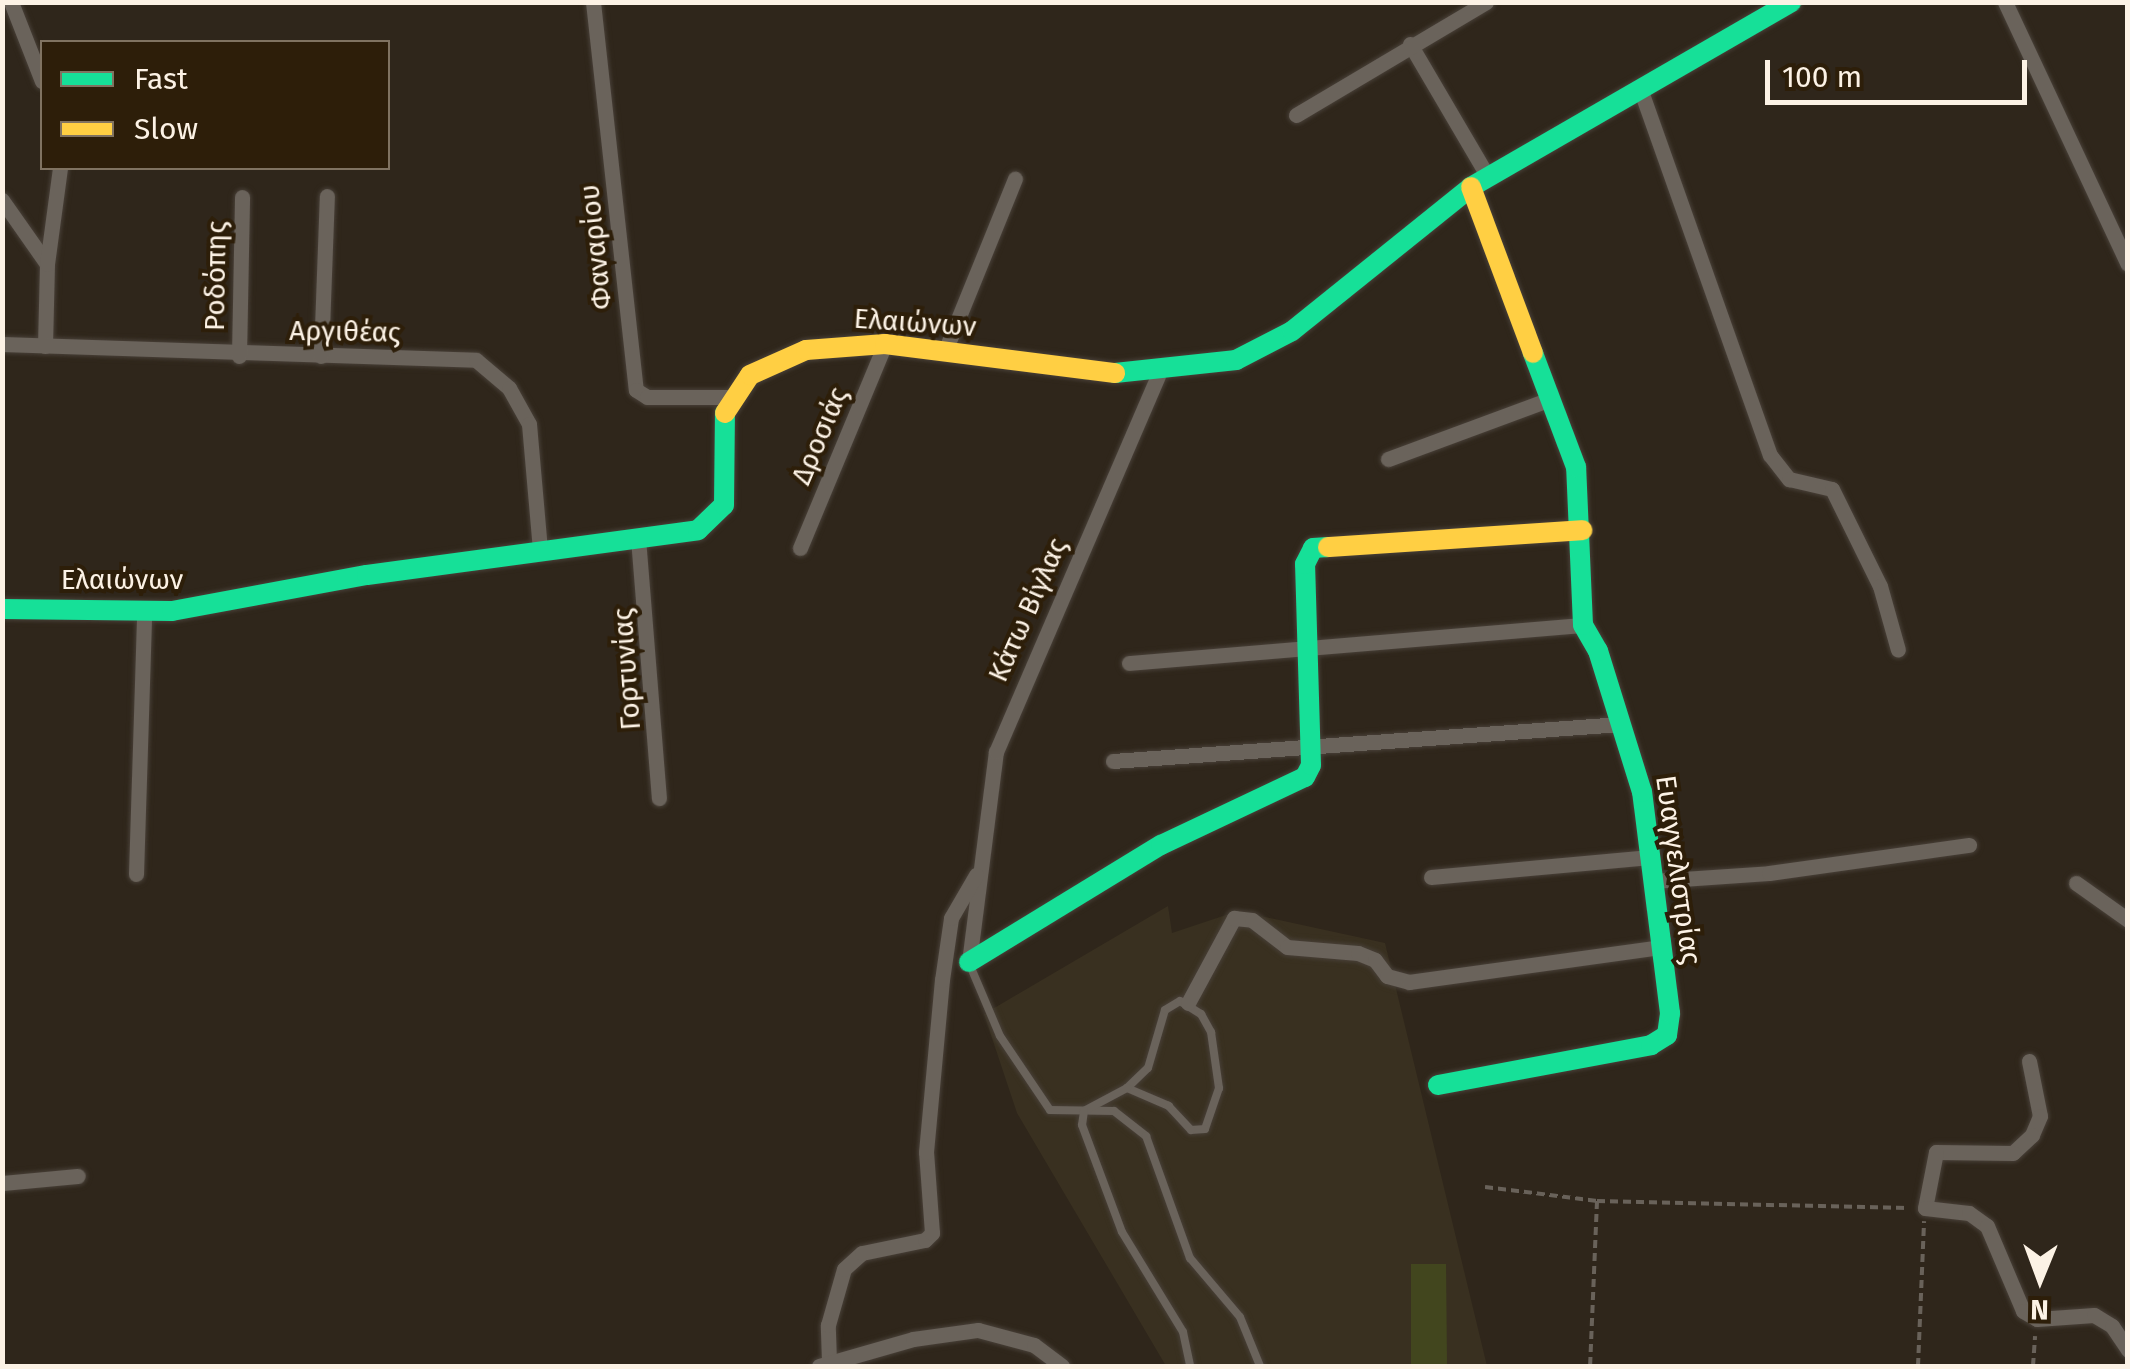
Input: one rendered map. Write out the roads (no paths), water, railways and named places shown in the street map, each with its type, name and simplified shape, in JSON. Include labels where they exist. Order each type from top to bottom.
[{"type":"main road","name":"Ελαιώνων","points":[[2,610],[123,606],[144,613],[540,549],[698,530],[722,512],[721,429],[729,398],[750,375],[790,354],[885,344],[1158,376],[1222,365],[1280,339],[1480,182],[1792,2]]},
{"type":"main road","points":[[969,962],[1161,845],[1294,785],[1310,765],[1311,648],[1305,564],[1312,548],[1582,530],[1576,467],[1480,182]]},
{"type":"main road","name":"Ευαγγελιστρίας","points":[[1438,1086],[1651,1045],[1667,1034],[1670,1014],[1642,792],[1583,625],[1582,530]]},
{"type":"street","points":[[11,2],[40,76]]},
{"type":"street","name":"Φαναρίου","points":[[593,2],[637,392],[729,398]]},
{"type":"street","points":[[1296,115],[1486,2]]},
{"type":"street","points":[[2005,2],[2128,264]]},
{"type":"street","points":[[1410,44],[1480,182]]},
{"type":"street","points":[[1641,91],[1770,456],[1789,479],[1832,489],[1880,586],[1898,650]]},
{"type":"street","points":[[45,346],[46,264],[60,170]]},
{"type":"street","points":[[945,351],[1015,179]]},
{"type":"street","points":[[321,356],[328,196]]},
{"type":"street","name":"Ροδόπης","points":[[239,356],[242,197]]},
{"type":"street","points":[[2,200],[46,264]]},
{"type":"street","name":"Αργιθέας","points":[[2,344],[239,356],[468,359],[490,369],[520,404],[531,432],[540,549]]},
{"type":"street","name":"Δροσιάς","points":[[800,548],[885,344]]},
{"type":"street","name":"Κάτω Βίγλας","points":[[976,874],[1005,724],[1158,376]]},
{"type":"street","points":[[1388,459],[1550,399]]},
{"type":"street","name":"Γορτυνίας","points":[[638,538],[660,798]]},
{"type":"street","points":[[136,874],[144,613]]},
{"type":"street","points":[[1130,663],[1583,625]]},
{"type":"street","points":[[1113,761],[1620,724]]},
{"type":"street","points":[[1653,881],[1769,873],[1969,845]]},
{"type":"street","points":[[1431,877],[1650,857]]},
{"type":"street","points":[[969,962],[976,874]]},
{"type":"street","points":[[976,874],[951,918],[940,996],[926,1152],[932,1233],[925,1240],[862,1254],[844,1269],[828,1325],[824,1364],[978,1330],[1034,1345],[1062,1366]]},
{"type":"street","points":[[2076,883],[2128,920]]},
{"type":"street","points":[[1188,1003],[1234,918],[1252,920],[1287,947],[1358,953],[1375,960],[1387,976],[1409,982],[1662,947]]},
{"type":"street","points":[[2029,1061],[2040,1116],[2032,1135],[2013,1152],[1936,1152],[1925,1208],[1969,1213],[1987,1226],[2014,1300],[2037,1319],[2094,1315],[2112,1326],[2128,1350]]},
{"type":"street","points":[[2,1183],[78,1176]]},
{"type":"lane","points":[[969,962],[1000,1036],[1050,1110],[1114,1111],[1146,1136],[1190,1258],[1240,1318],[1260,1366]]},
{"type":"lane","points":[[1084,1112],[1127,1088],[1148,1068],[1165,1010],[1188,1003],[1211,1032],[1219,1088],[1205,1129],[1191,1130],[1169,1106],[1127,1088]]},
{"type":"lane","points":[[1084,1112],[1082,1125],[1122,1232],[1183,1332],[1190,1366]]}]
